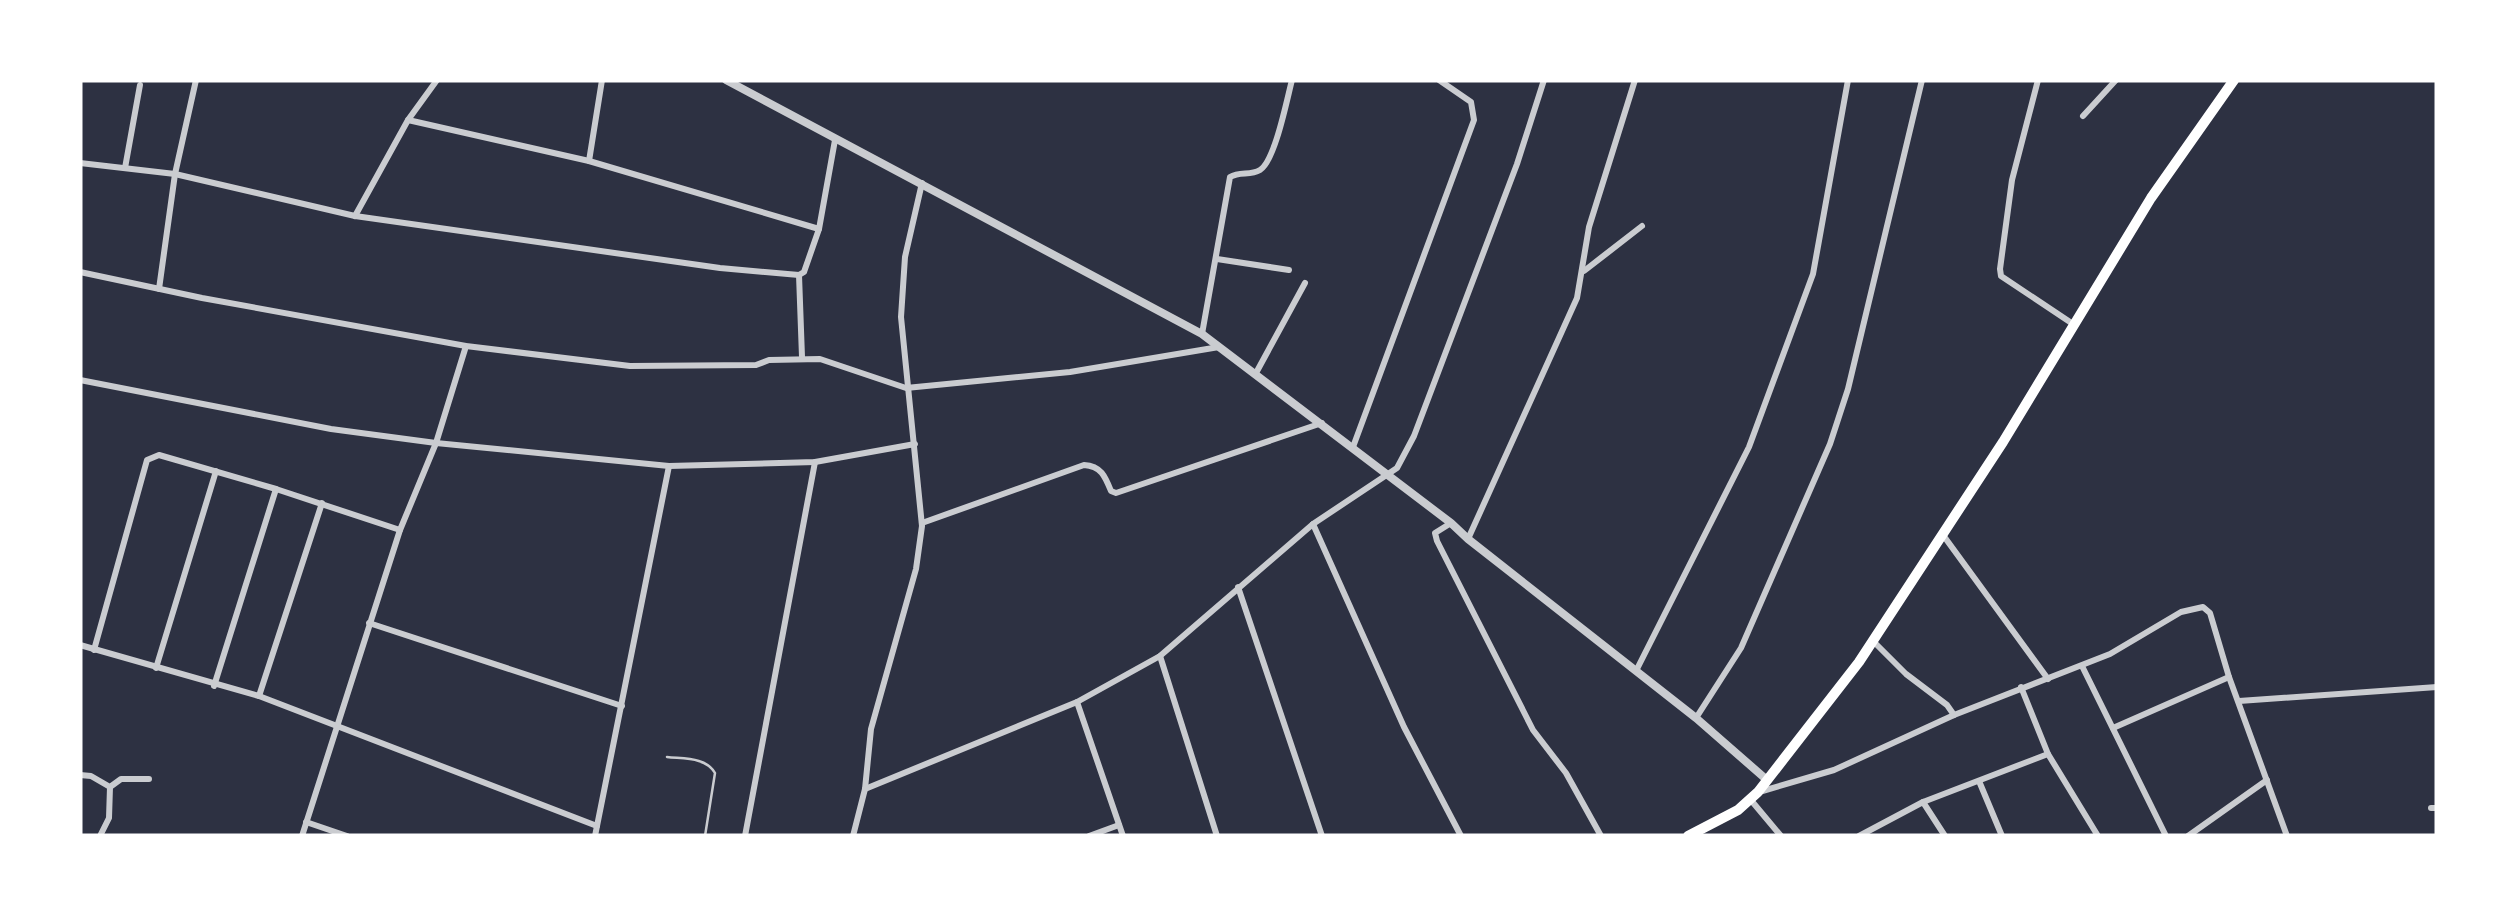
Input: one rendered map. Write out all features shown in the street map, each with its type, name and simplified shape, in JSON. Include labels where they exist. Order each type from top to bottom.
[{"type":"highway","points":[[1688,836],[1738,810],[1754,796],[1873,641],[1944,535],[2152,198],[2234,80]]},
{"type":"street","points":[[159,289],[175,174],[196,80]]},
{"type":"street","points":[[355,216],[408,120],[436,80]]},
{"type":"street","points":[[589,161],[602,80]]},
{"type":"street","points":[[726,80],[1202,334],[1451,522],[1768,780]]},
{"type":"street","points":[[1202,334],[1230,178],[1264,168],[1271,156],[1292,80]]},
{"type":"street","points":[[1353,447],[1474,120],[1471,102],[1439,80]]},
{"type":"street","points":[[865,788],[1077,702],[1160,656],[1313,524],[1397,468],[1414,436],[1517,164],[1544,80]]},
{"type":"street","points":[[1468,539],[1577,298],[1590,227],[1635,80]]},
{"type":"street","points":[[1636,671],[1748,448],[1814,274],[1848,80]]},
{"type":"street","points":[[1696,718],[1741,648],[1830,444],[1848,389],[1922,80]]},
{"type":"street","points":[[2038,80],[2012,180],[2000,269],[2002,276],[2072,324]]},
{"type":"street","points":[[2083,116],[2116,80]]},
{"type":"street","points":[[126,168],[140,85]]},
{"type":"street","points":[[408,120],[589,161],[819,229]]},
{"type":"street","points":[[80,162],[175,174],[355,216],[799,276],[804,272],[819,229],[835,140]]},
{"type":"street","points":[[852,836],[865,788],[872,729],[916,569],[922,522],[901,317],[904,272],[922,182]]},
{"type":"street","points":[[1583,272],[1642,226]]},
{"type":"street","points":[[1217,260],[1289,270]]},
{"type":"street","points":[[80,272],[466,346],[630,366],[756,365],[769,360],[820,359],[906,388],[1070,372],[1220,347]]},
{"type":"street","points":[[799,276],[802,358]]},
{"type":"street","points":[[1256,374],[1305,282]]},
{"type":"street","points":[[302,836],[334,727],[400,530],[436,443],[466,346]]},
{"type":"street","points":[[80,380],[331,429],[669,466],[815,462],[915,444]]},
{"type":"street","points":[[922,522],[1084,465],[1103,472],[1111,491],[1116,492],[1323,423]]},
{"type":"street","points":[[94,650],[147,460],[159,454],[400,530]]},
{"type":"street","points":[[745,836],[815,462]]},
{"type":"street","points":[[595,836],[669,466]]},
{"type":"street","points":[[156,668],[216,471]]},
{"type":"street","points":[[214,686],[276,489]]},
{"type":"street","points":[[259,696],[322,503]]},
{"type":"street","points":[[1451,522],[1435,533],[1437,541],[1533,730],[1566,773],[1602,836]]},
{"type":"street","points":[[1313,524],[1404,728],[1462,836]]},
{"type":"street","points":[[1944,535],[2048,679]]},
{"type":"street","points":[[1238,587],[1322,836]]},
{"type":"street","points":[[1781,836],[1754,796],[1834,770],[1954,715],[2082,666],[2127,645],[2181,612],[2203,607],[2210,613],[2287,836]]},
{"type":"street","points":[[370,623],[622,706]]},
{"type":"street","points":[[1873,641],[1954,715]]},
{"type":"street","points":[[80,646],[259,696],[598,826]]},
{"type":"street","points":[[1160,656],[1217,836]]},
{"type":"street","points":[[2082,666],[2166,836]]},
{"type":"street","points":[[2114,728],[2229,677]]},
{"type":"street","points":[[2239,701],[2437,687]]},
{"type":"street","points":[[2020,688],[2048,754],[2098,836]]},
{"type":"street","points":[[1077,702],[1123,836]]},
{"type":"street","points":[[1863,835],[1924,802],[2048,754]]},
{"type":"street","points":[[80,776],[91,776],[110,786]]},
{"type":"street","points":[[110,786],[121,780],[148,779]]},
{"type":"street","points":[[1979,780],[2002,836]]},
{"type":"street","points":[[2188,836],[2267,780]]},
{"type":"street","points":[[100,836],[109,818],[110,786]]},
{"type":"street","points":[[1924,802],[1945,836]]},
{"type":"street","points":[[306,822],[347,836]]},
{"type":"street","points":[[1089,836],[1119,825]]},
{"type":"lane","points":[[667,757],[702,761],[716,772],[705,836]]}]
